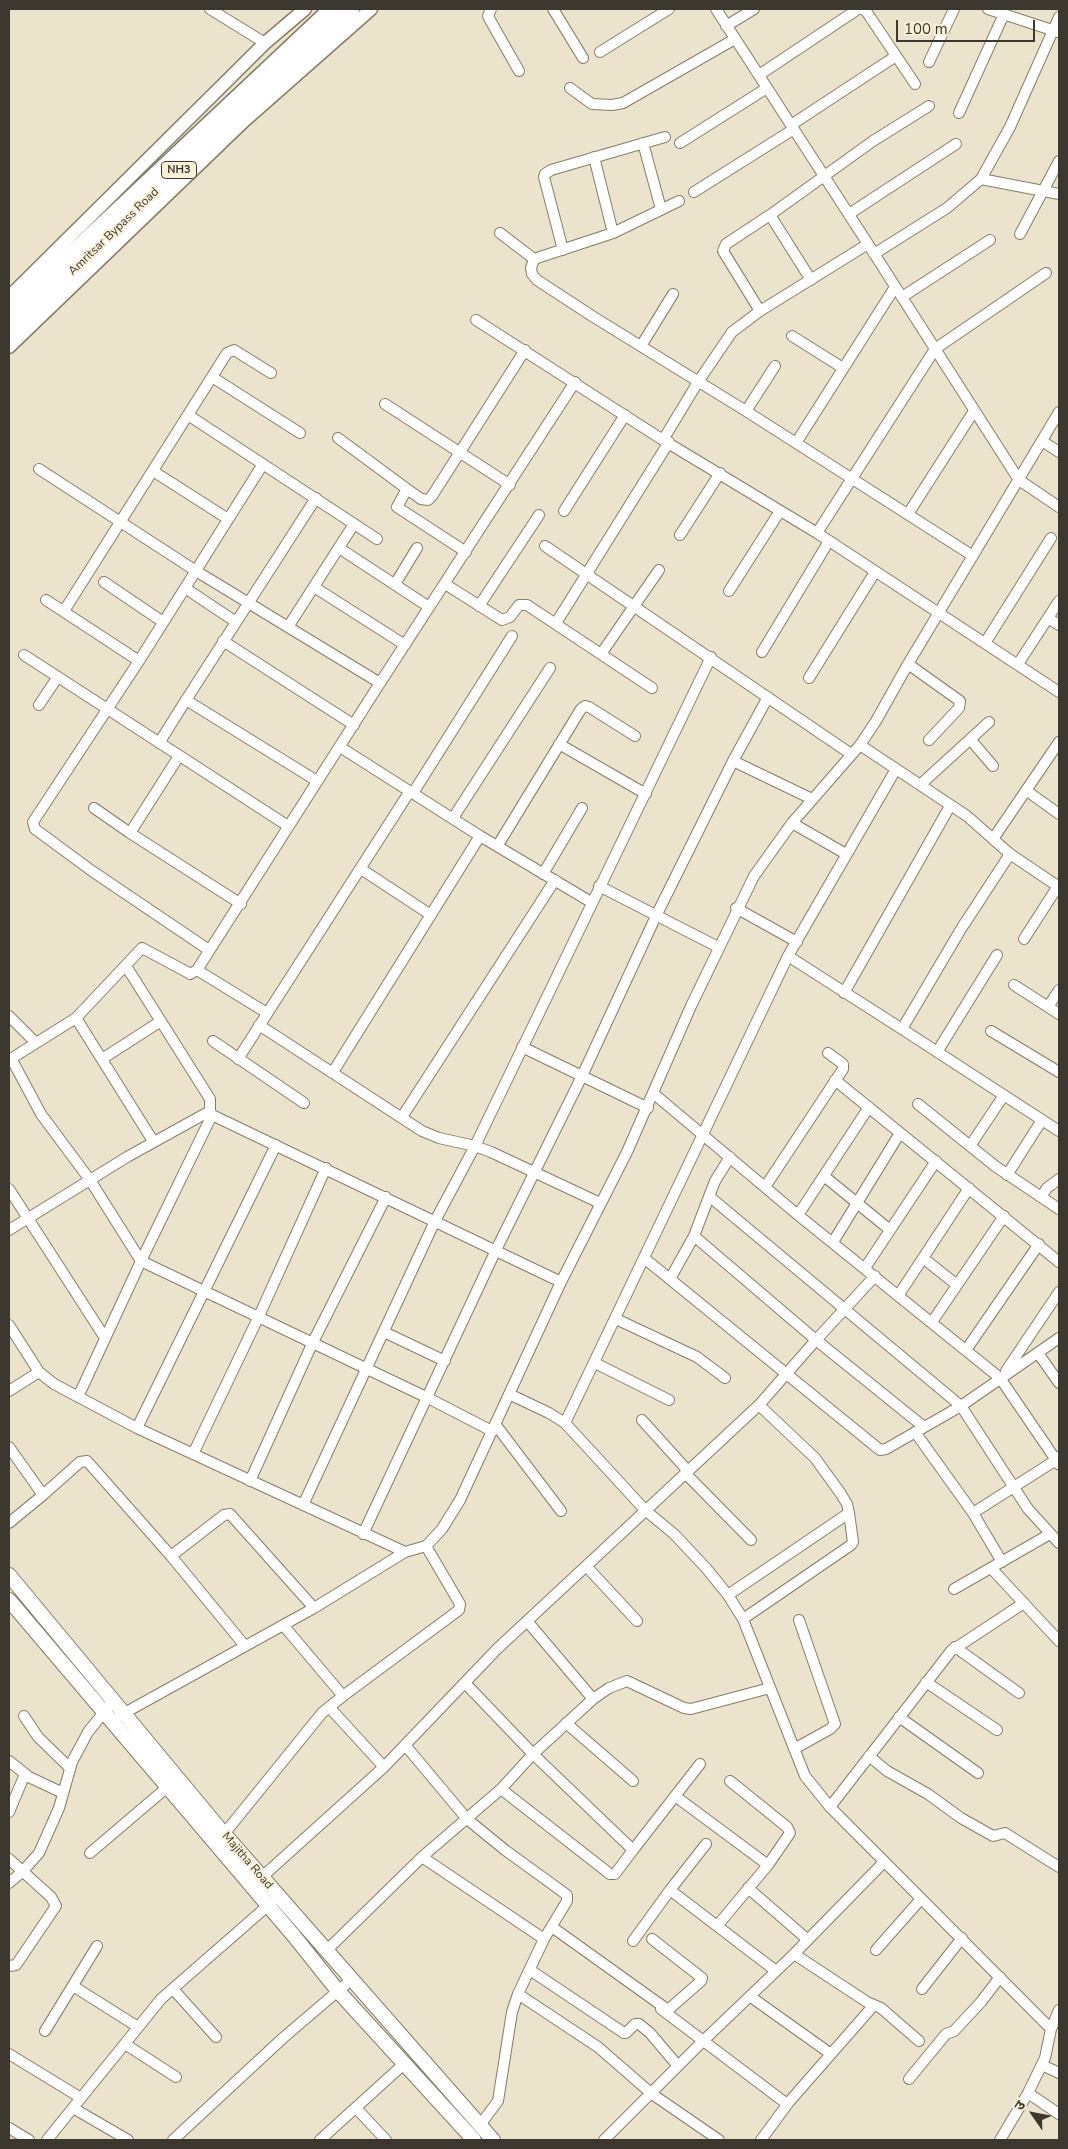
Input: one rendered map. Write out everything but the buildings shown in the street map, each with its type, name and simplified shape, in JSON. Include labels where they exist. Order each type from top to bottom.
[{"type":"highway","name":"Amritsar Bypass Road","points":[[9,313],[332,9]]},
{"type":"highway","name":"Amritsar Bypass Road","points":[[9,332],[351,9]]},
{"type":"main road","name":"Majitha Road","points":[[9,1575],[114,1712],[268,1906],[338,1991],[474,2140]]},
{"type":"main road","name":"Majitha Road","points":[[9,1600],[114,1712]]},
{"type":"main road","name":"Majitha Road","points":[[172,1783],[224,1834],[493,2140]]},
{"type":"street","points":[[210,9],[265,43]]},
{"type":"street","points":[[9,297],[265,43],[305,9]]},
{"type":"street","points":[[9,347],[244,121],[371,9]]},
{"type":"street","points":[[491,9],[488,16],[519,71]]},
{"type":"street","points":[[553,9],[583,58]]},
{"type":"street","points":[[600,52],[669,9]]},
{"type":"street","points":[[716,9],[1018,480],[1059,507]]},
{"type":"street","points":[[726,26],[754,9]]},
{"type":"street","points":[[759,75],[858,9],[866,11],[915,84]]},
{"type":"street","points":[[929,62],[954,9]]},
{"type":"street","points":[[988,9],[1011,13],[1056,31]]},
{"type":"street","points":[[959,113],[1011,13]]},
{"type":"street","points":[[874,254],[946,208],[981,179],[1010,127],[1056,31],[1059,17]]},
{"type":"street","points":[[570,88],[592,104],[612,106],[623,103],[735,39]]},
{"type":"street","points":[[694,192],[896,56]]},
{"type":"street","points":[[680,144],[767,88]]},
{"type":"street","points":[[760,311],[723,251],[723,247],[873,141],[929,106]]},
{"type":"street","points":[[563,250],[544,177],[545,174],[551,170],[665,137]]},
{"type":"street","points":[[643,144],[661,209]]},
{"type":"street","points":[[849,214],[956,144]]},
{"type":"street","points":[[594,158],[613,233]]},
{"type":"street","points":[[1020,234],[1059,161]]},
{"type":"street","points":[[981,179],[1059,194]]},
{"type":"street","points":[[534,259],[613,233],[678,200]]},
{"type":"street","points":[[770,215],[811,280]]},
{"type":"street","points":[[500,233],[534,259]]},
{"type":"street","points":[[902,297],[990,240]]},
{"type":"street","points":[[556,623],[666,441],[698,382],[732,332],[760,311],[868,244]]},
{"type":"street","points":[[534,259],[531,268],[532,274],[537,280],[852,477],[973,556]]},
{"type":"street","points":[[817,533],[935,349],[1046,272]]},
{"type":"street","points":[[796,443],[895,287]]},
{"type":"street","points":[[641,346],[673,294]]},
{"type":"street","points":[[476,320],[666,441],[817,533],[1059,692]]},
{"type":"street","points":[[792,336],[844,368]]},
{"type":"street","points":[[64,611],[227,353],[234,350],[271,373]]},
{"type":"street","points":[[338,438],[421,499],[428,500],[525,350]]},
{"type":"street","points":[[746,411],[775,366]]},
{"type":"street","points":[[212,377],[300,433]]},
{"type":"street","points":[[561,1511],[494,1427],[428,1398],[204,1289],[141,1261],[90,1180],[41,1114],[10,1059],[76,1018],[140,949],[144,948],[190,974],[197,970],[575,382]]},
{"type":"street","points":[[385,404],[510,485]]},
{"type":"street","points":[[908,514],[974,411]]},
{"type":"street","points":[[9,1883],[39,1853],[59,1808],[70,1768],[88,1732],[114,1712],[245,1646],[314,1608],[405,1552],[426,1546],[442,1530],[460,1500],[561,1282],[648,1108],[736,908],[754,876],[792,823],[860,745],[876,721],[908,664],[1059,412]]},
{"type":"street","points":[[564,511],[625,414]]},
{"type":"street","points":[[188,415],[377,539]]},
{"type":"street","points":[[1042,441],[1059,452]]},
{"type":"street","points":[[210,950],[92,871],[35,829],[33,819],[139,661],[263,464]]},
{"type":"street","points":[[39,469],[196,571],[380,683]]},
{"type":"street","points":[[152,471],[228,519]]},
{"type":"street","points":[[680,535],[720,473]]},
{"type":"street","points":[[407,489],[396,507],[466,552]]},
{"type":"street","points":[[159,743],[316,498]]},
{"type":"street","points":[[729,591],[780,510]]},
{"type":"street","points":[[479,606],[539,515]]},
{"type":"street","points":[[288,627],[354,524]]},
{"type":"street","points":[[985,643],[1051,538]]},
{"type":"street","points":[[762,652],[829,541]]},
{"type":"street","points":[[545,546],[711,657],[851,754]]},
{"type":"street","points":[[339,548],[429,607]]},
{"type":"street","points":[[395,584],[416,548]]},
{"type":"street","points":[[601,654],[659,570]]},
{"type":"street","points":[[808,678],[876,572]]},
{"type":"street","points":[[104,582],[163,622]]},
{"type":"street","points":[[445,584],[502,620],[510,617],[523,604],[556,623],[652,688]]},
{"type":"street","points":[[314,587],[405,645]]},
{"type":"street","points":[[185,588],[236,622]]},
{"type":"street","points":[[46,600],[139,661]]},
{"type":"street","points":[[1018,664],[1059,601]]},
{"type":"street","points":[[1048,618],[1059,625]]},
{"type":"street","points":[[238,1058],[512,636]]},
{"type":"street","points":[[223,642],[354,725]]},
{"type":"street","points":[[24,656],[288,826]]},
{"type":"street","points":[[303,1506],[435,1221],[475,1146],[591,902],[646,794],[711,657]]},
{"type":"street","points":[[908,664],[960,701],[959,708],[928,740]]},
{"type":"street","points":[[453,818],[550,668]]},
{"type":"street","points":[[39,705],[57,678]]},
{"type":"street","points":[[363,1534],[496,1250],[582,1076],[656,916],[732,762],[768,697]]},
{"type":"street","points":[[186,700],[317,781]]},
{"type":"street","points":[[498,845],[581,709],[585,706],[635,736]]},
{"type":"street","points":[[920,785],[989,722]]},
{"type":"street","points":[[970,739],[993,766]]},
{"type":"street","points":[[559,744],[646,794]]},
{"type":"street","points":[[860,745],[980,826],[1010,854],[1059,887],[1024,939]]},
{"type":"street","points":[[340,746],[480,836],[591,902]]},
{"type":"street","points":[[994,839],[1058,746]]},
{"type":"street","points":[[130,832],[179,756]]},
{"type":"street","points":[[732,762],[812,799]]},
{"type":"street","points":[[565,1423],[788,956],[896,769]]},
{"type":"street","points":[[1027,791],[1059,814]]},
{"type":"street","points":[[844,992],[950,806]]},
{"type":"street","points":[[94,808],[241,904]]},
{"type":"street","points":[[543,874],[582,808]]},
{"type":"street","points":[[792,823],[846,854]]},
{"type":"street","points":[[333,1072],[480,836]]},
{"type":"street","points":[[902,1029],[961,929],[1010,854]]},
{"type":"street","points":[[361,869],[431,915]]},
{"type":"street","points":[[402,1116],[555,880]]},
{"type":"street","points":[[599,886],[718,947]]},
{"type":"street","points":[[736,908],[797,942]]},
{"type":"street","points":[[937,1052],[997,955]]},
{"type":"street","points":[[788,956],[1059,1131]]},
{"type":"street","points":[[78,1397],[211,1113],[210,1099],[126,966]]},
{"type":"street","points":[[197,970],[267,1013]]},
{"type":"street","points":[[1014,985],[1059,1014]]},
{"type":"street","points":[[1048,1007],[1059,990]]},
{"type":"street","points":[[9,1016],[36,1043]]},
{"type":"street","points":[[76,1018],[153,1142]]},
{"type":"street","points":[[102,1059],[161,1021]]},
{"type":"street","points":[[259,1025],[430,1135],[475,1146],[600,1203]]},
{"type":"street","points":[[991,1031],[1059,1072]]},
{"type":"street","points":[[213,1041],[304,1103]]},
{"type":"street","points":[[522,1047],[648,1108]]},
{"type":"street","points":[[765,1187],[844,1066],[828,1053]]},
{"type":"street","points":[[835,1080],[1059,1262]]},
{"type":"street","points":[[653,1093],[898,1296],[1001,1377],[1058,1461],[1013,1487],[973,1514]]},
{"type":"street","points":[[970,1146],[1004,1095]]},
{"type":"street","points":[[918,1104],[1007,1175],[1059,1209]]},
{"type":"street","points":[[798,1214],[869,1107]]},
{"type":"street","points":[[9,1230],[153,1142],[211,1113]]},
{"type":"street","points":[[211,1113],[561,1282]]},
{"type":"street","points":[[1007,1175],[1042,1120]]},
{"type":"street","points":[[833,1242],[900,1133]]},
{"type":"street","points":[[137,1428],[276,1145]]},
{"type":"street","points":[[670,1279],[694,1236],[715,1181],[730,1157]]},
{"type":"street","points":[[865,1268],[936,1161]]},
{"type":"street","points":[[193,1454],[259,1316],[326,1168]]},
{"type":"street","points":[[824,1176],[890,1230]]},
{"type":"street","points":[[1041,1198],[1047,1188],[1059,1179]]},
{"type":"street","points":[[898,1296],[969,1188]]},
{"type":"street","points":[[9,1189],[105,1338]]},
{"type":"street","points":[[250,1481],[313,1342],[386,1197]]},
{"type":"street","points":[[710,1197],[961,1406],[1028,1510],[1059,1543]]},
{"type":"street","points":[[932,1322],[1004,1216]]},
{"type":"street","points":[[694,1236],[920,1430],[1002,1562]]},
{"type":"street","points":[[966,1350],[1038,1244]]},
{"type":"street","points":[[644,1258],[880,1450],[886,1449],[961,1406],[1059,1338]]},
{"type":"street","points":[[923,1258],[957,1284]]},
{"type":"street","points":[[262,1877],[384,1767],[527,1622],[759,1405],[876,1276]]},
{"type":"street","points":[[1001,1377],[1059,1292]]},
{"type":"street","points":[[616,1319],[697,1357],[725,1378]]},
{"type":"street","points":[[9,1325],[39,1372],[54,1384],[137,1428],[405,1552]]},
{"type":"street","points":[[384,1332],[445,1361]]},
{"type":"street","points":[[1038,1353],[1059,1383]]},
{"type":"street","points":[[595,1363],[669,1400]]},
{"type":"street","points":[[9,1390],[39,1372]]},
{"type":"street","points":[[509,1394],[549,1413],[565,1423],[645,1510],[674,1534],[728,1595],[743,1619],[805,1776],[830,1807],[1051,2029]]},
{"type":"street","points":[[743,1619],[853,1542],[847,1504],[841,1494],[814,1458],[759,1405]]},
{"type":"street","points":[[642,1420],[686,1472],[751,1540]]},
{"type":"street","points":[[9,1447],[43,1495]]},
{"type":"street","points":[[9,1522],[80,1462],[87,1461],[171,1556],[245,1646]]},
{"type":"street","points":[[728,1595],[849,1513]]},
{"type":"street","points":[[171,1556],[224,1515],[230,1514],[314,1608]]},
{"type":"street","points":[[954,1589],[1050,1534]]},
{"type":"street","points":[[224,1834],[322,1713],[459,1610],[460,1604],[426,1546]]},
{"type":"street","points":[[586,1566],[637,1621]]},
{"type":"street","points":[[990,1568],[1059,1641]]},
{"type":"street","points":[[830,1807],[926,1682],[955,1648],[1024,1603]]},
{"type":"street","points":[[794,1749],[835,1724],[799,1620]]},
{"type":"street","points":[[527,1622],[593,1699]]},
{"type":"street","points":[[283,1625],[343,1696]]},
{"type":"street","points":[[955,1648],[1019,1693]]},
{"type":"street","points":[[326,1950],[422,1857],[501,1789],[533,1754],[566,1723],[593,1699],[609,1688],[628,1681],[691,1710],[770,1688]]},
{"type":"street","points":[[926,1682],[998,1730]]},
{"type":"street","points":[[465,1684],[533,1754],[633,1850]]},
{"type":"street","points":[[329,1707],[384,1767]]},
{"type":"street","points":[[24,1716],[38,1737],[70,1768]]},
{"type":"street","points":[[899,1717],[978,1773]]},
{"type":"street","points":[[566,1723],[633,1781]]},
{"type":"street","points":[[405,1745],[467,1819],[505,1850],[568,1895],[568,1901],[544,1939],[518,1994],[512,2012],[498,2101],[480,2125]]},
{"type":"street","points":[[869,1756],[887,1771],[928,1794],[961,1818],[993,1836],[1005,1833],[1059,1868]]},
{"type":"street","points":[[9,1761],[25,1774],[63,1794]]},
{"type":"street","points":[[501,1789],[610,1874],[614,1874],[700,1764]]},
{"type":"street","points":[[9,1812],[25,1774]]},
{"type":"street","points":[[717,1926],[789,1837],[789,1830],[730,1781]]},
{"type":"street","points":[[90,1853],[172,1783]]},
{"type":"street","points":[[675,1796],[768,1865]]},
{"type":"street","points":[[633,1941],[706,1844]]},
{"type":"street","points":[[422,1857],[544,1939]]},
{"type":"street","points":[[9,1859],[51,1897],[56,1906],[16,1965],[9,1966]]},
{"type":"street","points":[[604,2140],[794,1954],[884,1862]]},
{"type":"street","points":[[748,1888],[808,1940]]},
{"type":"street","points":[[670,1890],[776,1971]]},
{"type":"street","points":[[47,2140],[161,1999],[279,1896]]},
{"type":"street","points":[[876,1950],[921,1899]]},
{"type":"street","points":[[552,1927],[787,2104]]},
{"type":"street","points":[[922,1989],[962,1938]]},
{"type":"street","points":[[586,1952],[668,2010],[702,1978],[652,1939]]},
{"type":"street","points":[[45,2031],[97,1946]]},
{"type":"street","points":[[794,1954],[884,2010],[919,2041]]},
{"type":"street","points":[[530,1970],[624,2033],[635,2024],[639,2024],[650,2033],[678,2066]]},
{"type":"street","points":[[909,2079],[946,2034],[954,2031],[981,2002],[1000,1977]]},
{"type":"street","points":[[173,2140],[283,2038],[352,1979]]},
{"type":"street","points":[[73,1986],[138,2027]]},
{"type":"street","points":[[173,1989],[216,2037]]},
{"type":"street","points":[[518,1994],[598,2047],[652,2094],[719,2140]]},
{"type":"street","points":[[750,1997],[831,2054]]},
{"type":"street","points":[[761,2140],[787,2104],[874,2005]]},
{"type":"street","points":[[1000,2140],[1042,2065],[1048,2048],[1051,2029],[1059,2010]]},
{"type":"street","points":[[125,2044],[176,2077]]},
{"type":"street","points":[[9,2054],[81,2098]]},
{"type":"street","points":[[320,2140],[405,2063]]},
{"type":"street","points":[[1042,2065],[1059,2072]]},
{"type":"street","points":[[1028,2093],[1059,2114]]},
{"type":"street","points":[[73,2108],[128,2140]]},
{"type":"street","points":[[356,2108],[386,2140]]},
{"type":"street","points":[[9,2128],[29,2140]]}]
